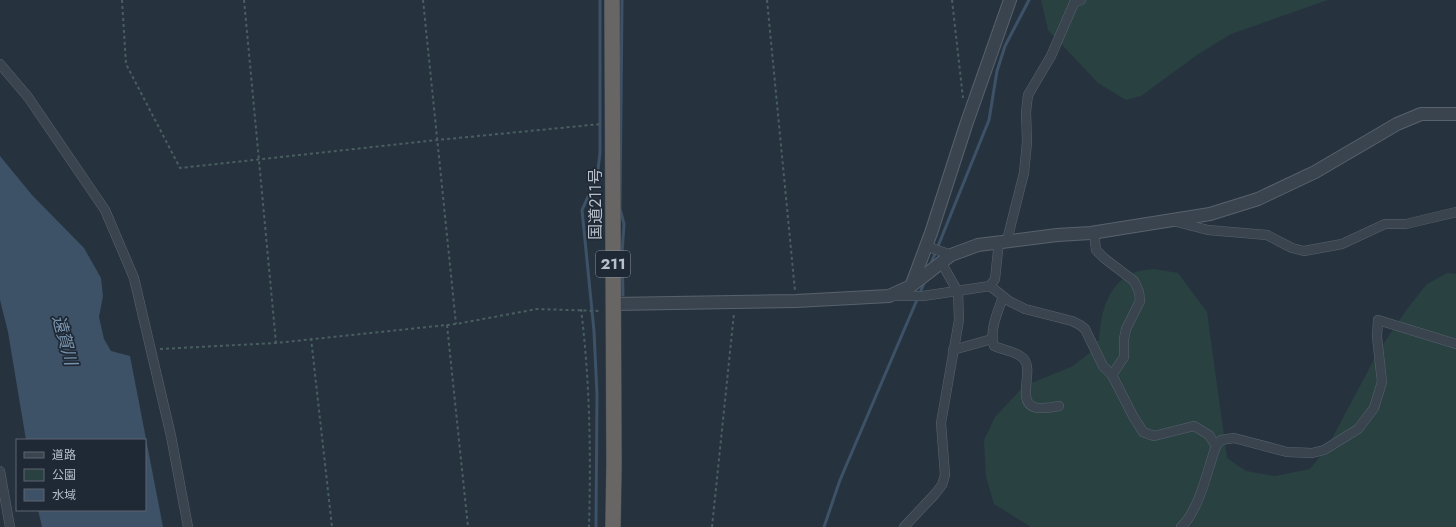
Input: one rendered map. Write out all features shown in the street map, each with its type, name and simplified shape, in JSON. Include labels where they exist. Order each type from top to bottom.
[{"type":"highway","name":"国道211号","points":[[612,0],[613,527]]},
{"type":"street","points":[[917,289],[937,255],[1010,0]]},
{"type":"street","points":[[612,308],[889,296],[917,289],[958,292],[990,286],[995,279],[1003,240],[1024,173],[1028,142],[1026,112],[1028,95],[1051,56],[1075,1]]},
{"type":"street","points":[[0,64],[33,104],[105,210],[134,278],[152,350],[188,527]]},
{"type":"street","points":[[917,289],[937,255],[978,244],[1003,240],[1094,233],[1210,214],[1258,199],[1315,172],[1397,124],[1421,114],[1456,114]]},
{"type":"street","points":[[1173,221],[1208,230],[1266,235],[1292,248],[1304,251],[1342,244],[1385,224],[1406,224],[1456,212]]},
{"type":"street","points":[[1094,233],[1096,250],[1134,281],[1139,292],[1140,301],[1126,329],[1124,339],[1124,357],[1112,375]]},
{"type":"street","points":[[904,527],[935,494],[942,485],[945,475],[941,423],[958,320],[958,292],[937,255]]},
{"type":"street","points":[[990,286],[1002,296],[1025,309],[1072,320],[1080,324],[1085,329],[1103,366],[1112,375],[1143,432],[1154,436],[1194,426],[1209,435],[1216,446]]},
{"type":"street","points":[[1002,296],[992,339],[994,346],[1014,353],[1024,359],[1028,367],[1026,398],[1031,405],[1035,408],[1059,406]]},
{"type":"street","points":[[1181,527],[1189,520],[1216,446],[1221,440],[1234,438],[1287,452],[1312,453],[1324,450],[1358,429],[1374,408],[1382,382],[1377,337],[1378,320],[1456,344]]},
{"type":"street","points":[[953,350],[992,339]]},
{"type":"street","points":[[0,471],[10,527]]},
{"type":"path","points":[[122,0],[126,64],[180,168],[437,140],[612,123]]},
{"type":"path","points":[[244,0],[276,343]]},
{"type":"path","points":[[423,0],[456,324]]},
{"type":"path","points":[[767,0],[796,301]]},
{"type":"path","points":[[952,0],[963,102]]},
{"type":"path","points":[[712,527],[735,302]]},
{"type":"path","points":[[152,350],[276,343],[311,338],[447,325],[537,309],[612,308]]},
{"type":"path","points":[[581,309],[587,359],[589,404],[589,527]]},
{"type":"path","points":[[447,325],[468,527]]},
{"type":"path","points":[[311,338],[332,527]]},
{"type":"green space","points":[[1041,0],[1328,0],[1231,34],[1197,55],[1141,96],[1126,100],[1098,83],[1048,30]]},
{"type":"green space","points":[[1154,269],[1178,273],[1207,312],[1227,458],[1246,471],[1275,476],[1310,469],[1328,446],[1378,352],[1407,309],[1427,284],[1447,273],[1456,274],[1456,527],[1031,527],[994,504],[986,477],[984,440],[995,417],[1024,386],[1073,366],[1098,346],[1096,342],[1099,340],[1103,313],[1109,296],[1114,289],[1130,274]]},
{"type":"water","name":"遠賀川","points":[[0,156],[32,195],[84,248],[101,278],[103,296],[99,317],[104,339],[111,351],[130,356],[163,527],[42,527],[38,511],[146,511],[146,439],[26,439],[8,332],[0,300]]},
{"type":"waterway","points":[[596,527],[597,395],[594,331],[582,210],[597,177],[600,153],[600,0]]},
{"type":"waterway","points":[[622,0],[620,209],[624,224],[622,253],[623,295]]},
{"type":"waterway","points":[[930,266],[989,120],[997,71],[1005,46],[1029,0]]},
{"type":"waterway","points":[[824,527],[840,480],[925,281]]}]
